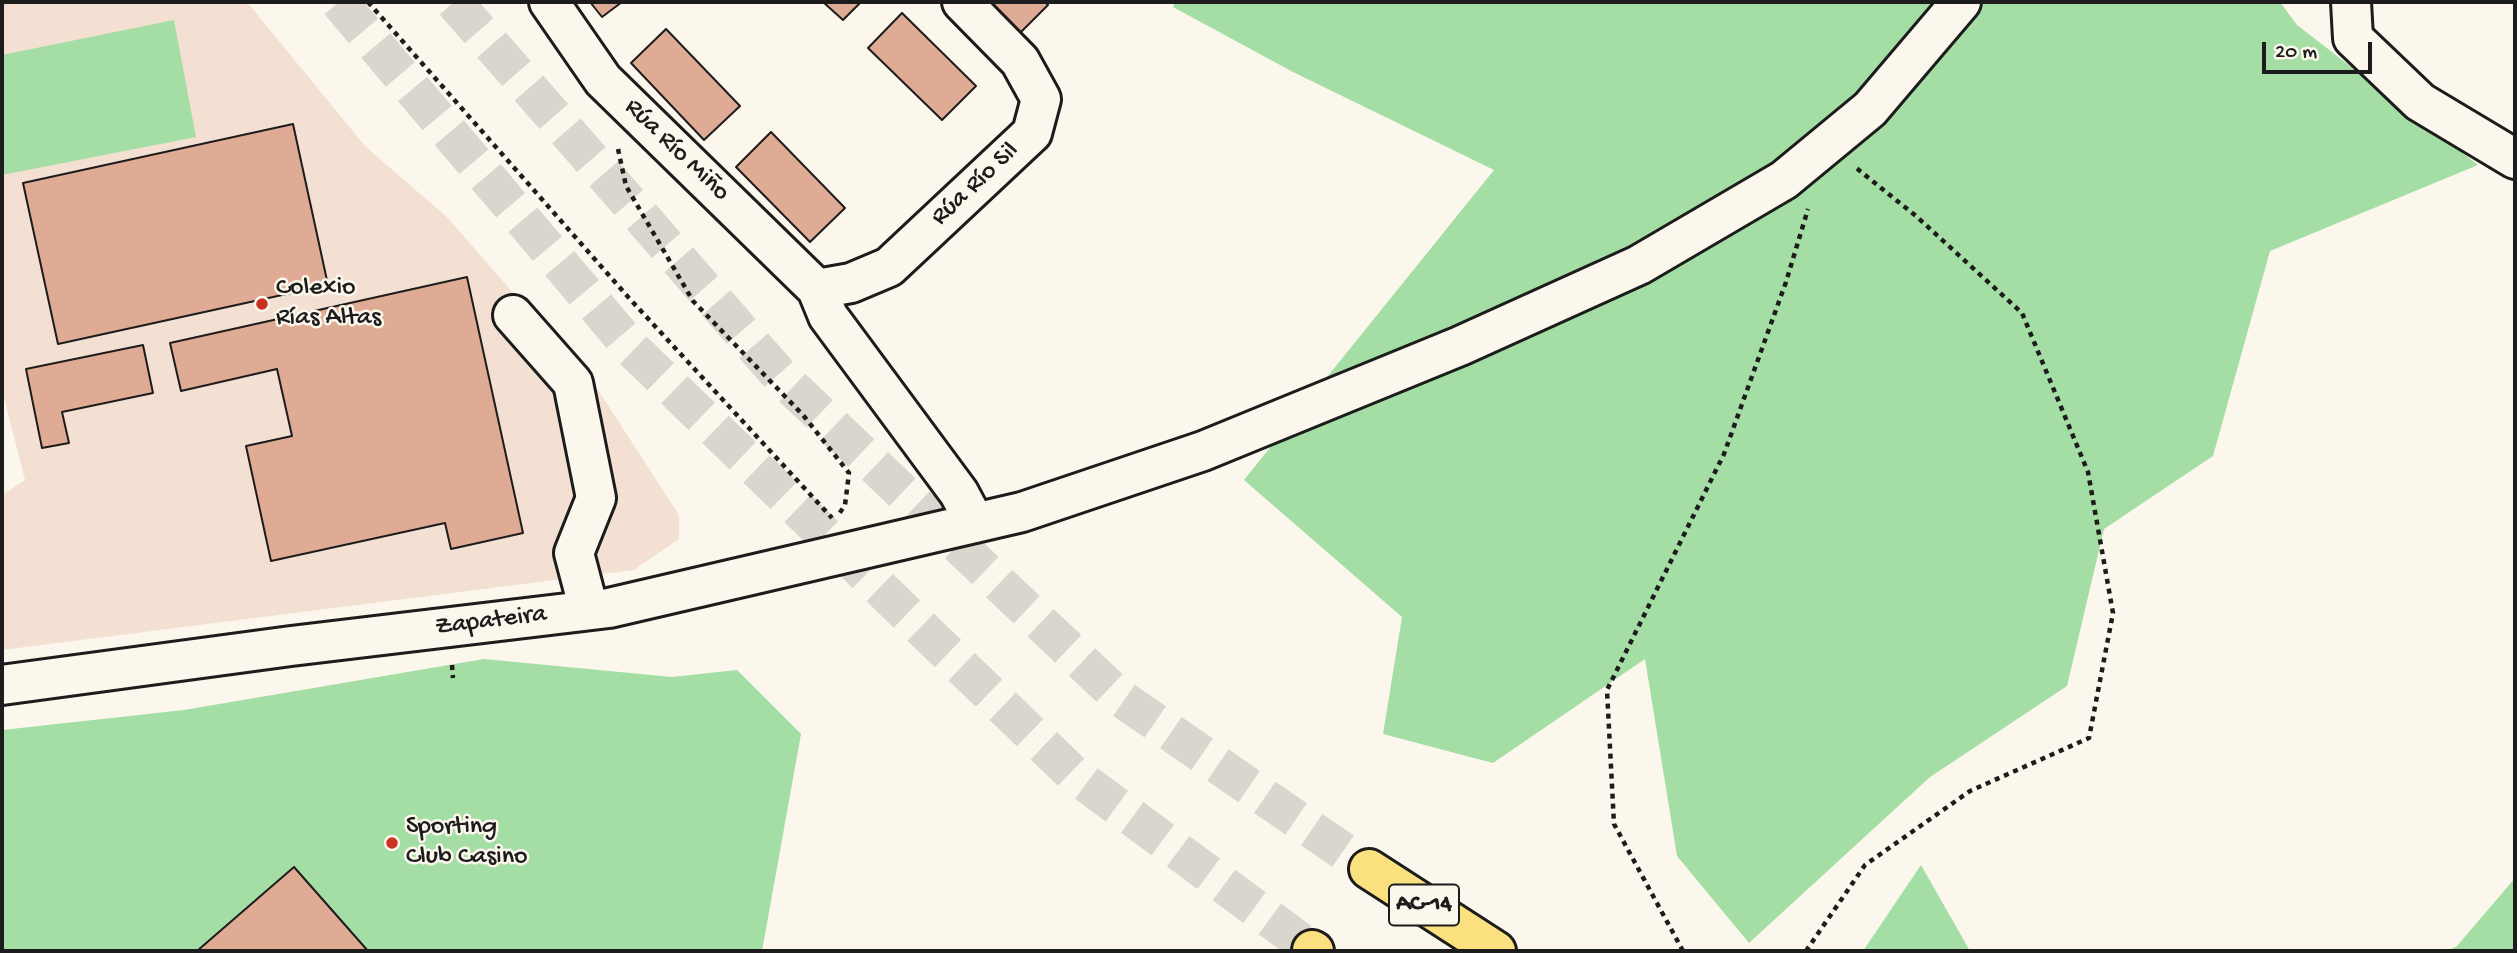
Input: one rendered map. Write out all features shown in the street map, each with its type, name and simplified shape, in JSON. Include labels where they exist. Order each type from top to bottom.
[{"type":"highway","name":"AC-14","points":[[1369,869],[1488,946]]},
{"type":"street","name":"Rúa Río Miño","points":[[549,2],[603,80],[817,289]]},
{"type":"street","name":"Rúa Río Sil","points":[[817,289],[851,283],[889,267],[1032,133],[1041,99],[1020,61],[962,2]]},
{"type":"street","name":"Zapateira","points":[[2,685],[622,605],[1022,512],[1203,451],[1460,346],[1639,265],[1784,180],[1870,108],[1961,2]]},
{"type":"street","points":[[2351,2],[2353,38],[2362,47],[2420,102],[2515,159]]},
{"type":"street","points":[[817,289],[828,316],[959,493],[975,523]]},
{"type":"street","points":[[513,315],[573,383],[596,498],[574,553],[589,610]]},
{"type":"path","points":[[368,2],[620,287],[835,522]]},
{"type":"path","points":[[1806,951],[1865,865],[1970,791],[2090,738],[2113,613],[2088,472],[2022,313],[1916,216],[1827,145]]},
{"type":"path","points":[[617,146],[626,186],[693,301],[803,415],[849,473],[845,505],[835,522],[822,526]]},
{"type":"path","points":[[1683,951],[1614,824],[1607,690],[1724,454],[1786,282],[1808,207]]},
{"type":"shaded area","name":"Colexio Rías Altas","points":[[2,2],[247,2],[365,146],[448,218],[600,393],[679,515],[679,539],[634,570],[2,650],[2,495],[25,480],[2,390]]},
{"type":"green space","points":[[1175,2],[2280,2],[2297,25],[2478,165],[2270,251],[2213,456],[2104,529],[2067,686],[1930,777],[1749,943],[1677,856],[1645,659],[1493,763],[1383,734],[1402,617],[1244,480],[1494,170],[1293,72],[1173,7]]},
{"type":"green space","points":[[174,20],[196,137],[2,175],[2,55]]},
{"type":"green space","name":"Sporting Club Casino","points":[[484,659],[672,677],[737,670],[801,734],[762,951],[2,951],[2,730],[184,710]]},
{"type":"green space","points":[[1921,865],[1970,951],[1863,951]]},
{"type":"green space","points":[[2515,878],[2515,951],[2447,951],[2457,946]]},
{"type":"building","points":[[590,2],[622,2],[602,17]]},
{"type":"building","points":[[823,2],[861,2],[843,20]]},
{"type":"building","points":[[982,2],[1045,2],[1048,5],[1017,36]]},
{"type":"building","points":[[902,13],[976,86],[942,120],[868,48]]},
{"type":"building","points":[[666,29],[740,106],[704,140],[631,63]]},
{"type":"building","points":[[293,124],[328,285],[58,344],[23,183]]},
{"type":"building","points":[[771,132],[845,208],[810,242],[736,167]]},
{"type":"building","points":[[467,277],[523,533],[451,549],[445,523],[271,561],[246,446],[292,436],[277,369],[181,391],[170,343]]},
{"type":"building","points":[[143,345],[153,393],[62,412],[69,443],[42,448],[26,369]]},
{"type":"building","points":[[294,867],[368,951],[197,951]]},
{"type":"tunnel","points":[[339,2],[633,350],[1072,773],[1312,950]]},
{"type":"tunnel","points":[[454,2],[781,377],[1119,697],[1369,869]]},
{"type":"place","name":"Colexio Rías Altas","points":[[262,304]]},
{"type":"place","name":"Sporting Club Casino","points":[[392,843]]}]
